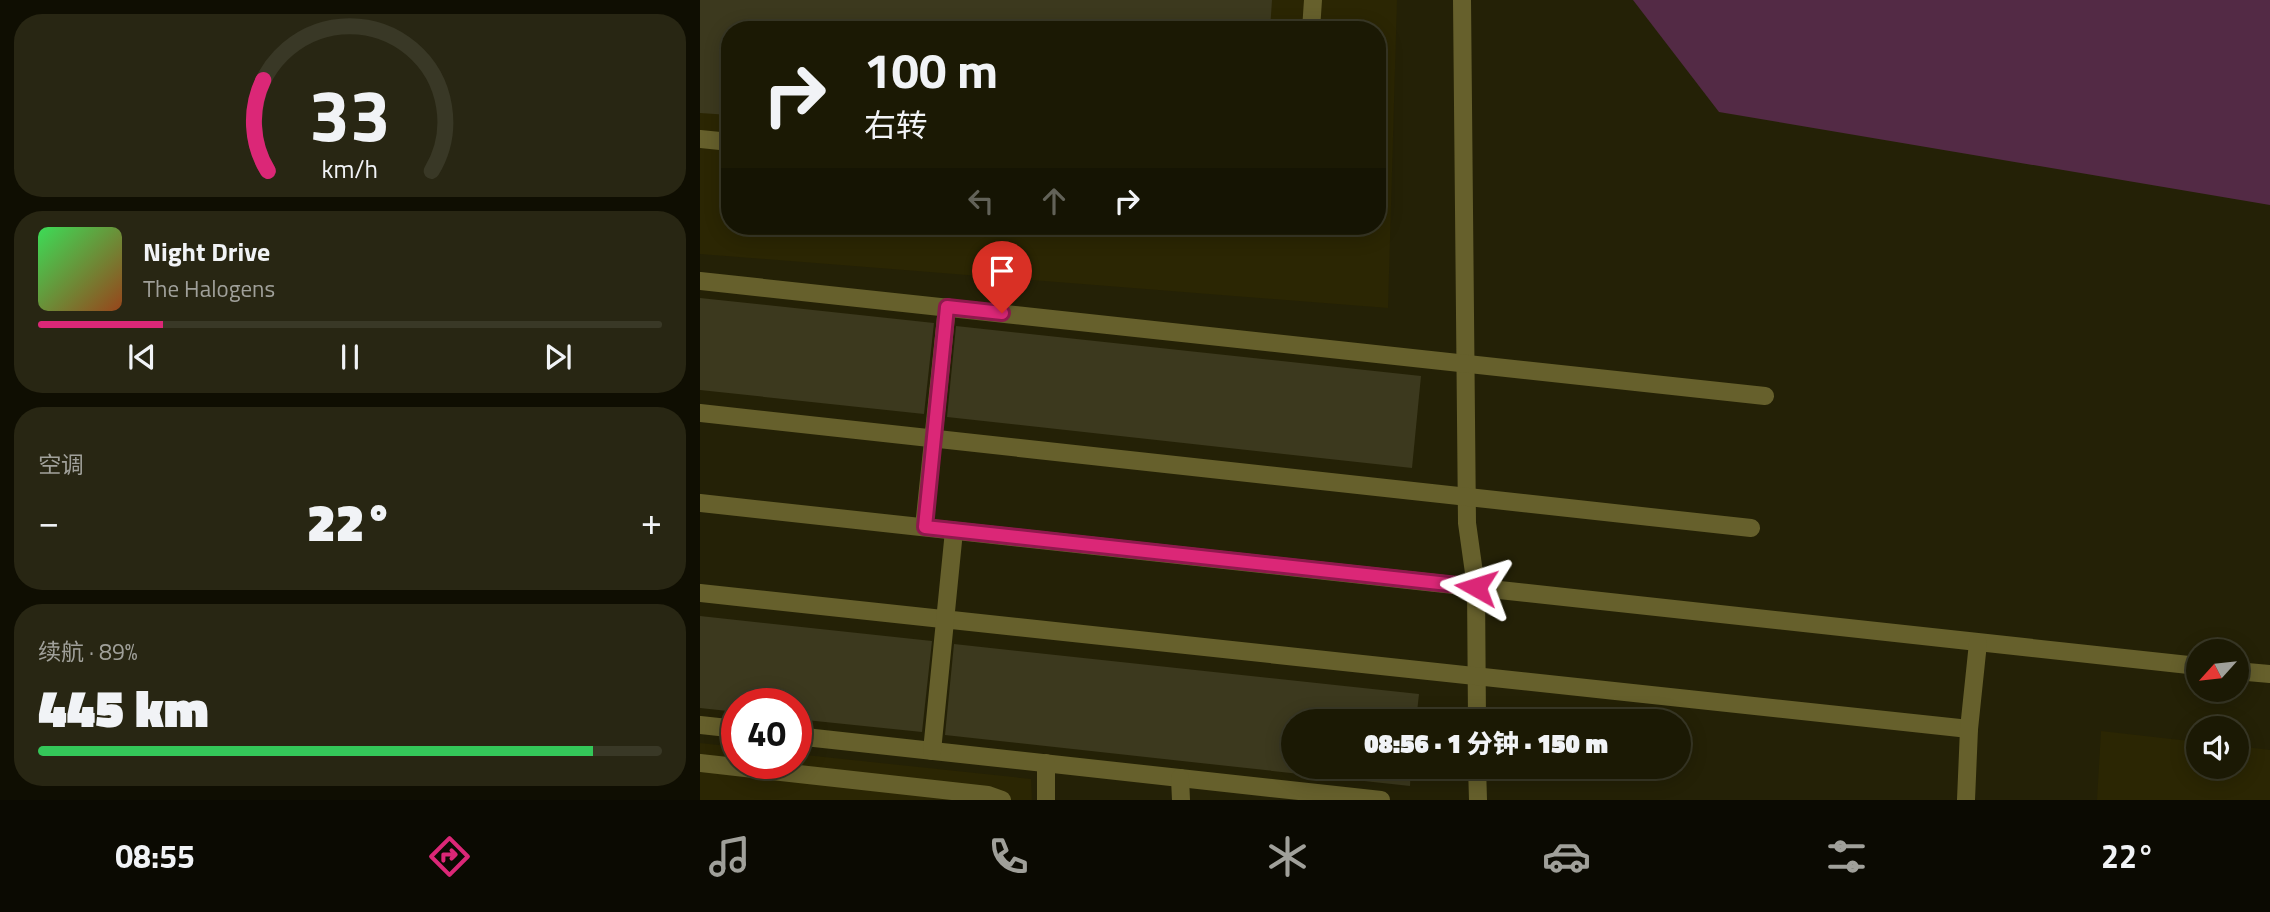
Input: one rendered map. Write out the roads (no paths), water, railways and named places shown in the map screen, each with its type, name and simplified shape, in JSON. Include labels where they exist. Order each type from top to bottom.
[{"type":"street","points":[[1312,21],[1313,0]]},
{"type":"street","points":[[1462,0],[1467,523],[1476,587],[1477,709]]},
{"type":"street","points":[[700,139],[721,141]]},
{"type":"street","points":[[700,281],[1765,396]]},
{"type":"street","points":[[925,527],[947,307]]},
{"type":"street","points":[[700,413],[1751,528]]},
{"type":"street","points":[[700,503],[2186,665]]},
{"type":"street","points":[[932,751],[954,531]]},
{"type":"street","points":[[700,593],[1969,729]]},
{"type":"street","points":[[1966,800],[1969,729],[1978,643]]},
{"type":"street","points":[[2249,672],[2270,674]]},
{"type":"street","points":[[700,725],[721,727]]},
{"type":"street","points":[[812,738],[1180,778],[1319,797],[1381,800]]},
{"type":"street","points":[[700,763],[988,794],[1002,800]]},
{"type":"street","points":[[1045,764],[1046,800]]},
{"type":"street","points":[[1180,778],[1181,800]]},
{"type":"street","points":[[1477,779],[1478,800]]}]
